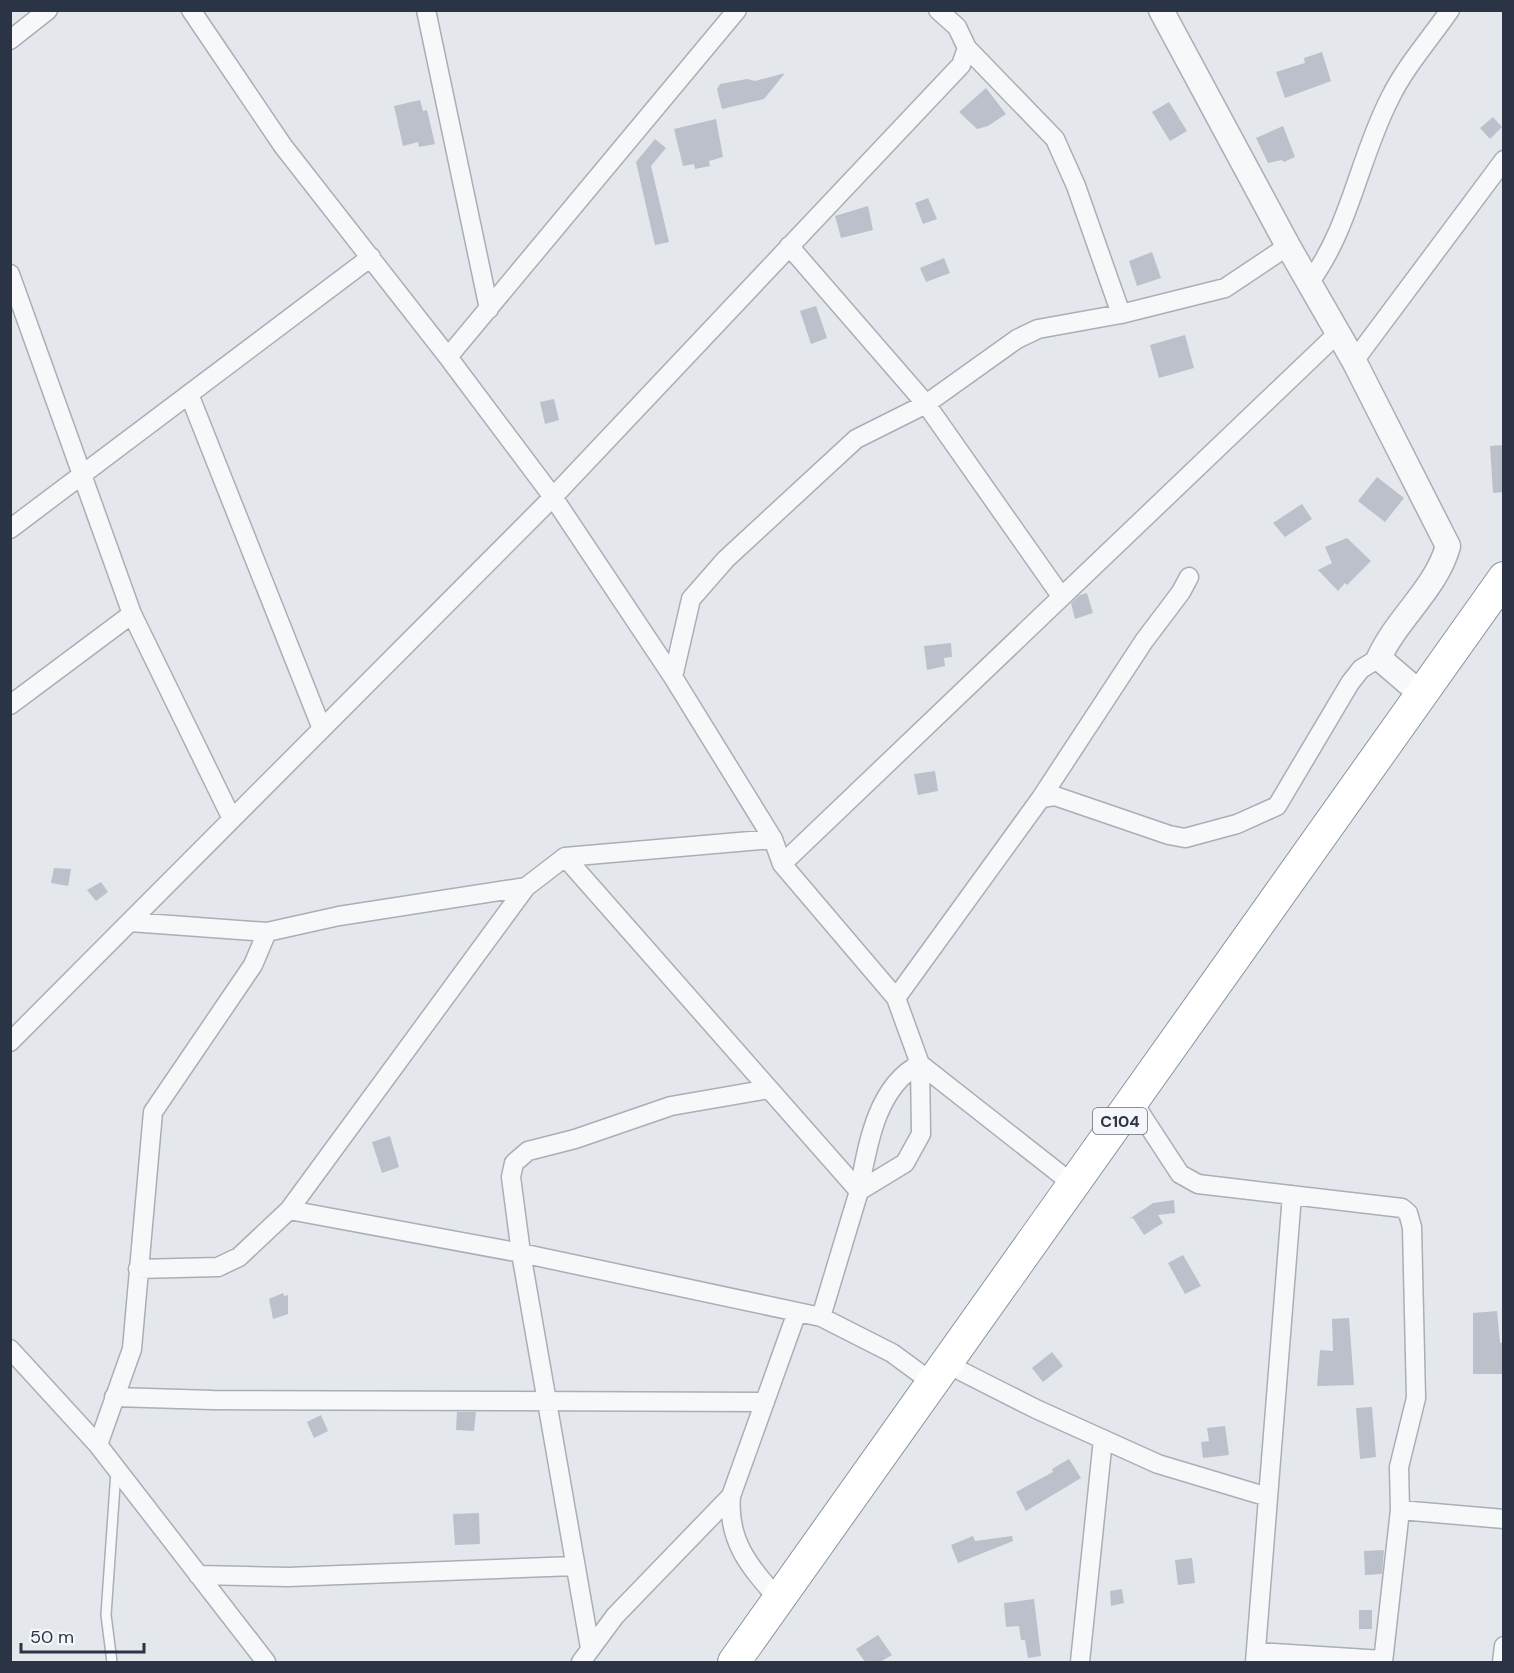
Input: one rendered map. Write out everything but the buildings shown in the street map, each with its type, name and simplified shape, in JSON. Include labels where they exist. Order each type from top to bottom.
[{"type":"highway","name":"C104","points":[[738,1661],[1503,578]]},
{"type":"street","points":[[10,40],[48,10]]},
{"type":"street","points":[[192,10],[283,146],[448,357],[553,497],[674,677],[773,839],[782,864],[896,998],[920,1064],[921,1134],[905,1163],[859,1191]]},
{"type":"street","points":[[426,10],[489,309]]},
{"type":"street","points":[[448,357],[737,10]]},
{"type":"street","points":[[938,10],[957,27],[967,48],[1055,139],[1076,186],[1121,314]]},
{"type":"street","points":[[1041,798],[1055,796],[1169,835],[1185,838],[1237,824],[1277,806],[1350,683],[1361,669],[1379,658],[1386,642],[1443,566],[1448,546],[1354,362],[1288,246],[1161,10]]},
{"type":"street","points":[[1309,283],[1326,260],[1338,235],[1360,166],[1390,97],[1450,10]]},
{"type":"street","points":[[10,1042],[553,497],[961,65],[967,48]]},
{"type":"street","points":[[1354,362],[1503,160]]},
{"type":"street","points":[[789,246],[926,404],[1061,596]]},
{"type":"street","points":[[674,677],[691,599],[726,559],[856,440],[926,404],[1017,339],[1038,329],[1121,314],[1225,288],[1288,246]]},
{"type":"street","points":[[10,529],[371,257]]},
{"type":"street","points":[[10,274],[84,474],[132,614],[232,819]]},
{"type":"street","points":[[782,864],[1338,333]]},
{"type":"street","points":[[189,394],[322,729]]},
{"type":"street","points":[[896,998],[1041,798],[1189,577]]},
{"type":"street","points":[[10,705],[132,614]]},
{"type":"street","points":[[1379,658],[1421,694]]},
{"type":"street","points":[[138,1269],[218,1267],[239,1257],[289,1210],[526,887],[565,856],[773,839]]},
{"type":"street","points":[[565,856],[859,1191]]},
{"type":"street","points":[[130,922],[267,932],[339,916],[526,887]]},
{"type":"street","points":[[98,1445],[132,1349],[153,1112],[254,965],[267,932]]},
{"type":"street","points":[[920,1064],[1074,1185]]},
{"type":"street","points":[[822,1317],[859,1191],[868,1144],[885,1101],[905,1072],[920,1064]]},
{"type":"street","points":[[585,1655],[575,1566],[521,1253],[511,1177],[514,1163],[528,1151],[575,1139],[671,1106],[769,1089]]},
{"type":"street","points":[[1133,1102],[1160,1147],[1186,1179],[1198,1184],[1292,1195],[1401,1208],[1408,1213],[1412,1227],[1416,1398],[1399,1467],[1400,1510],[1383,1661],[1255,1657],[1292,1195]]},
{"type":"street","points":[[289,1210],[521,1253],[822,1317],[892,1353],[1103,1439],[1158,1464],[1268,1497]]},
{"type":"street","points":[[779,1600],[747,1563],[739,1546],[730,1514],[731,1496],[797,1312]]},
{"type":"street","points":[[10,1349],[98,1445],[266,1662]]},
{"type":"street","points":[[114,1397],[213,1400],[765,1402]]},
{"type":"street","points":[[1080,1662],[1103,1439]]},
{"type":"street","points":[[585,1655],[615,1616],[731,1496]]},
{"type":"street","points":[[1400,1510],[1503,1519]]},
{"type":"street","points":[[198,1575],[288,1577],[575,1566]]},
{"type":"street","points":[[1502,1662],[1503,1646]]},
{"type":"lane","points":[[112,1662],[106,1615],[116,1468]]}]
